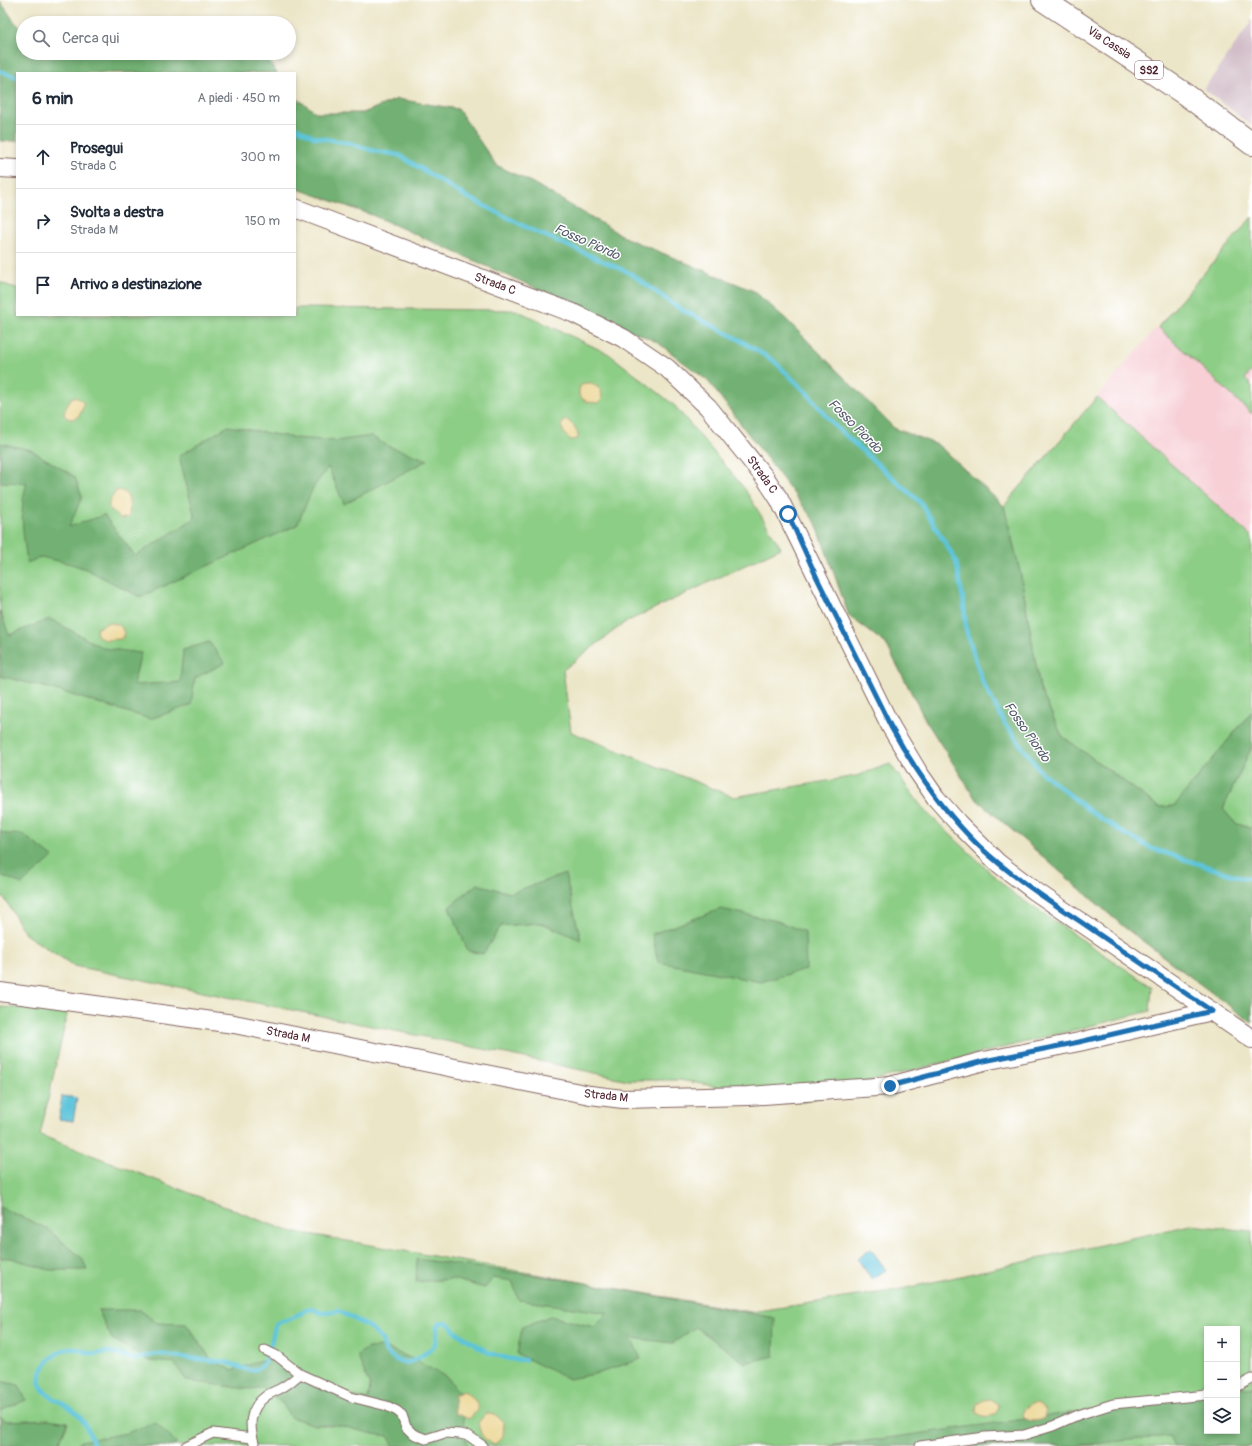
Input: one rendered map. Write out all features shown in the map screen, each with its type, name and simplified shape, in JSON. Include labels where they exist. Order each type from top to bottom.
[{"type":"main road","name":"Via Cassia","points":[[1043,0],[1185,94],[1252,144]]},
{"type":"street","points":[[0,168],[16,169]]},
{"type":"street","name":"Strada C","points":[[296,208],[573,313],[624,338],[667,368],[692,390],[708,407],[766,479],[779,499],[891,727],[936,798],[958,823],[998,863],[1035,891],[1252,1039]]},
{"type":"street","name":"Strada M","points":[[0,992],[234,1024],[590,1095],[623,1099],[748,1096],[890,1086],[984,1061],[1079,1042],[1212,1011]]},
{"type":"lane","points":[[268,1352],[277,1356],[300,1374],[351,1397],[386,1406],[397,1411],[402,1415],[406,1426],[413,1434],[426,1439],[445,1433],[460,1434],[469,1436],[483,1446]]},
{"type":"lane","points":[[186,1446],[213,1433],[253,1442],[250,1425],[254,1409],[266,1396],[283,1387],[300,1374]]},
{"type":"lane","points":[[1240,1385],[1252,1379]]},
{"type":"lane","points":[[920,1446],[985,1437],[1024,1435],[1113,1404],[1204,1395]]},
{"type":"shaded area","points":[[1252,20],[1252,126],[1204,89]]},
{"type":"shaded area","points":[[1252,217],[1252,542],[1097,397]]},
{"type":"green space","points":[[0,1],[16,23],[16,60],[268,60],[276,72],[16,72],[16,141],[0,141]]},
{"type":"green space","points":[[296,98],[317,113],[363,113],[397,99],[458,109],[496,165],[533,183],[626,238],[754,291],[787,320],[894,428],[938,445],[1004,506],[1021,576],[1040,689],[1062,736],[1159,807],[1174,806],[1252,711],[1252,746],[1223,809],[1235,823],[1252,829],[1252,1023],[1124,927],[975,798],[926,721],[886,644],[849,616],[816,523],[708,381],[657,342],[372,215],[296,188]]},
{"type":"green space","points":[[1252,217],[1252,370],[1245,379],[1252,386],[1252,414],[1158,327]]},
{"type":"green space","points":[[0,282],[16,288],[16,316],[296,316],[296,308],[516,310],[609,354],[674,405],[744,488],[781,548],[624,623],[563,670],[571,732],[734,797],[856,776],[890,764],[925,811],[1014,894],[1152,987],[1150,1011],[886,1077],[803,1102],[680,1080],[628,1080],[450,1042],[74,966],[25,934],[5,899],[0,895]]},
{"type":"green space","points":[[1097,397],[1252,537],[1252,711],[1175,806],[1159,807],[1062,736],[1040,689],[1021,576],[1004,506]]},
{"type":"green space","points":[[228,426],[296,438],[336,441],[371,436],[388,446],[428,460],[344,504],[328,467],[313,488],[297,525],[140,597],[86,569],[71,564],[41,557],[27,563],[22,513],[24,493],[27,483],[0,482],[0,443],[31,450],[75,477],[82,497],[69,527],[104,515],[135,556],[195,518],[179,456]]},
{"type":"green space","points":[[0,611],[9,635],[50,619],[103,648],[141,653],[133,685],[180,682],[183,650],[209,642],[225,663],[195,678],[191,705],[150,719],[52,689],[0,676]]},
{"type":"green space","points":[[1252,746],[1252,829],[1235,823],[1223,809]]},
{"type":"green space","points":[[0,831],[7,834],[22,834],[53,857],[22,884],[0,875]]},
{"type":"green space","points":[[565,874],[581,940],[541,923],[501,926],[483,954],[468,951],[449,907],[477,884],[510,893]]},
{"type":"green space","points":[[721,909],[777,921],[805,932],[806,969],[761,982],[658,962],[652,934]]},
{"type":"green space","points":[[0,1007],[68,1010],[40,1135],[285,1230],[751,1312],[897,1290],[1191,1225],[1252,1231],[1252,1446],[0,1446]]},
{"type":"green space","points":[[0,1207],[46,1228],[82,1258],[87,1270],[49,1270],[11,1258],[0,1258]]},
{"type":"green space","points":[[417,1259],[575,1281],[775,1318],[774,1356],[745,1363],[696,1327],[673,1343],[631,1338],[641,1359],[599,1373],[569,1379],[517,1354],[522,1327],[550,1316],[595,1327],[607,1313],[519,1300],[512,1281],[493,1278],[485,1288],[452,1279],[416,1282]]},
{"type":"green space","points":[[98,1310],[140,1310],[157,1323],[186,1324],[211,1359],[232,1370],[261,1361],[276,1361],[298,1376],[320,1386],[368,1400],[370,1386],[357,1355],[368,1348],[384,1347],[413,1359],[448,1378],[460,1394],[467,1446],[394,1446],[388,1436],[373,1434],[337,1425],[315,1425],[290,1417],[283,1404],[263,1388],[247,1389],[187,1381],[174,1363],[150,1361],[112,1339]]},
{"type":"green space","points":[[0,1381],[19,1385],[26,1400],[0,1411]]},
{"type":"green space","points":[[1252,1387],[1252,1446],[1174,1446],[1169,1436],[1076,1446],[829,1446],[1204,1394],[1204,1434],[1240,1434],[1240,1389]]},
{"type":"green space","points":[[0,1417],[7,1421],[48,1419],[68,1422],[60,1441],[65,1446],[0,1446]]},
{"type":"green space","points":[[155,1422],[176,1443],[175,1446],[77,1446],[81,1441],[127,1433]]},
{"type":"sand","points":[[592,383],[601,390],[602,399],[598,403],[587,402],[579,396],[579,389],[581,385]]},
{"type":"sand","points":[[74,397],[83,402],[83,407],[79,416],[71,419],[64,415],[71,398]]},
{"type":"sand","points":[[567,420],[575,428],[578,439],[571,440],[565,435],[561,426],[563,422]]},
{"type":"sand","points":[[119,490],[126,494],[129,500],[129,517],[121,519],[109,508],[109,503],[115,492]]},
{"type":"sand","points":[[107,623],[121,626],[124,635],[121,639],[105,640],[97,635],[96,629]]},
{"type":"sand","points":[[464,1391],[474,1399],[479,1408],[469,1419],[455,1413],[454,1395]]},
{"type":"sand","points":[[990,1399],[999,1405],[997,1414],[986,1416],[976,1412],[977,1404],[984,1400]]},
{"type":"sand","points":[[1037,1403],[1046,1409],[1044,1418],[1033,1421],[1023,1417],[1024,1409],[1031,1404]]},
{"type":"sand","points":[[486,1413],[497,1416],[504,1423],[503,1436],[495,1444],[485,1439],[480,1431],[478,1423]]},
{"type":"water","points":[[62,1096],[77,1098],[73,1121],[59,1119]]},
{"type":"water","points":[[871,1249],[886,1270],[872,1279],[857,1259]]},
{"type":"waterway","name":"Fosso Piordo","points":[[0,71],[16,77]]},
{"type":"waterway","name":"Fosso Piordo","points":[[296,128],[314,137],[349,143],[375,151],[399,155],[463,195],[532,230],[630,273],[677,307],[738,339],[774,361],[808,394],[834,425],[921,503],[956,561],[964,605],[966,630],[983,683],[1005,724],[1041,772],[1091,812],[1125,834],[1153,849],[1242,878],[1252,878]]},
{"type":"waterway","points":[[94,1446],[86,1426],[77,1414],[69,1407],[46,1393],[40,1384],[40,1375],[47,1363],[58,1353],[66,1349],[76,1349],[94,1354],[109,1352],[116,1353],[135,1359],[153,1354],[162,1354],[225,1362],[253,1370],[257,1369],[265,1361],[277,1323],[290,1319],[307,1310],[313,1309],[321,1313],[339,1311],[369,1327],[382,1340],[386,1352],[396,1360],[407,1363],[419,1358],[432,1348],[436,1342],[437,1327],[440,1323],[446,1322],[456,1332],[489,1353],[510,1359],[525,1360]]},
{"type":"route","points":[[788,514],[817,578],[891,727],[918,772],[936,798],[979,846],[998,863],[1035,891],[1212,1011],[1079,1042],[984,1061],[890,1086]]}]
